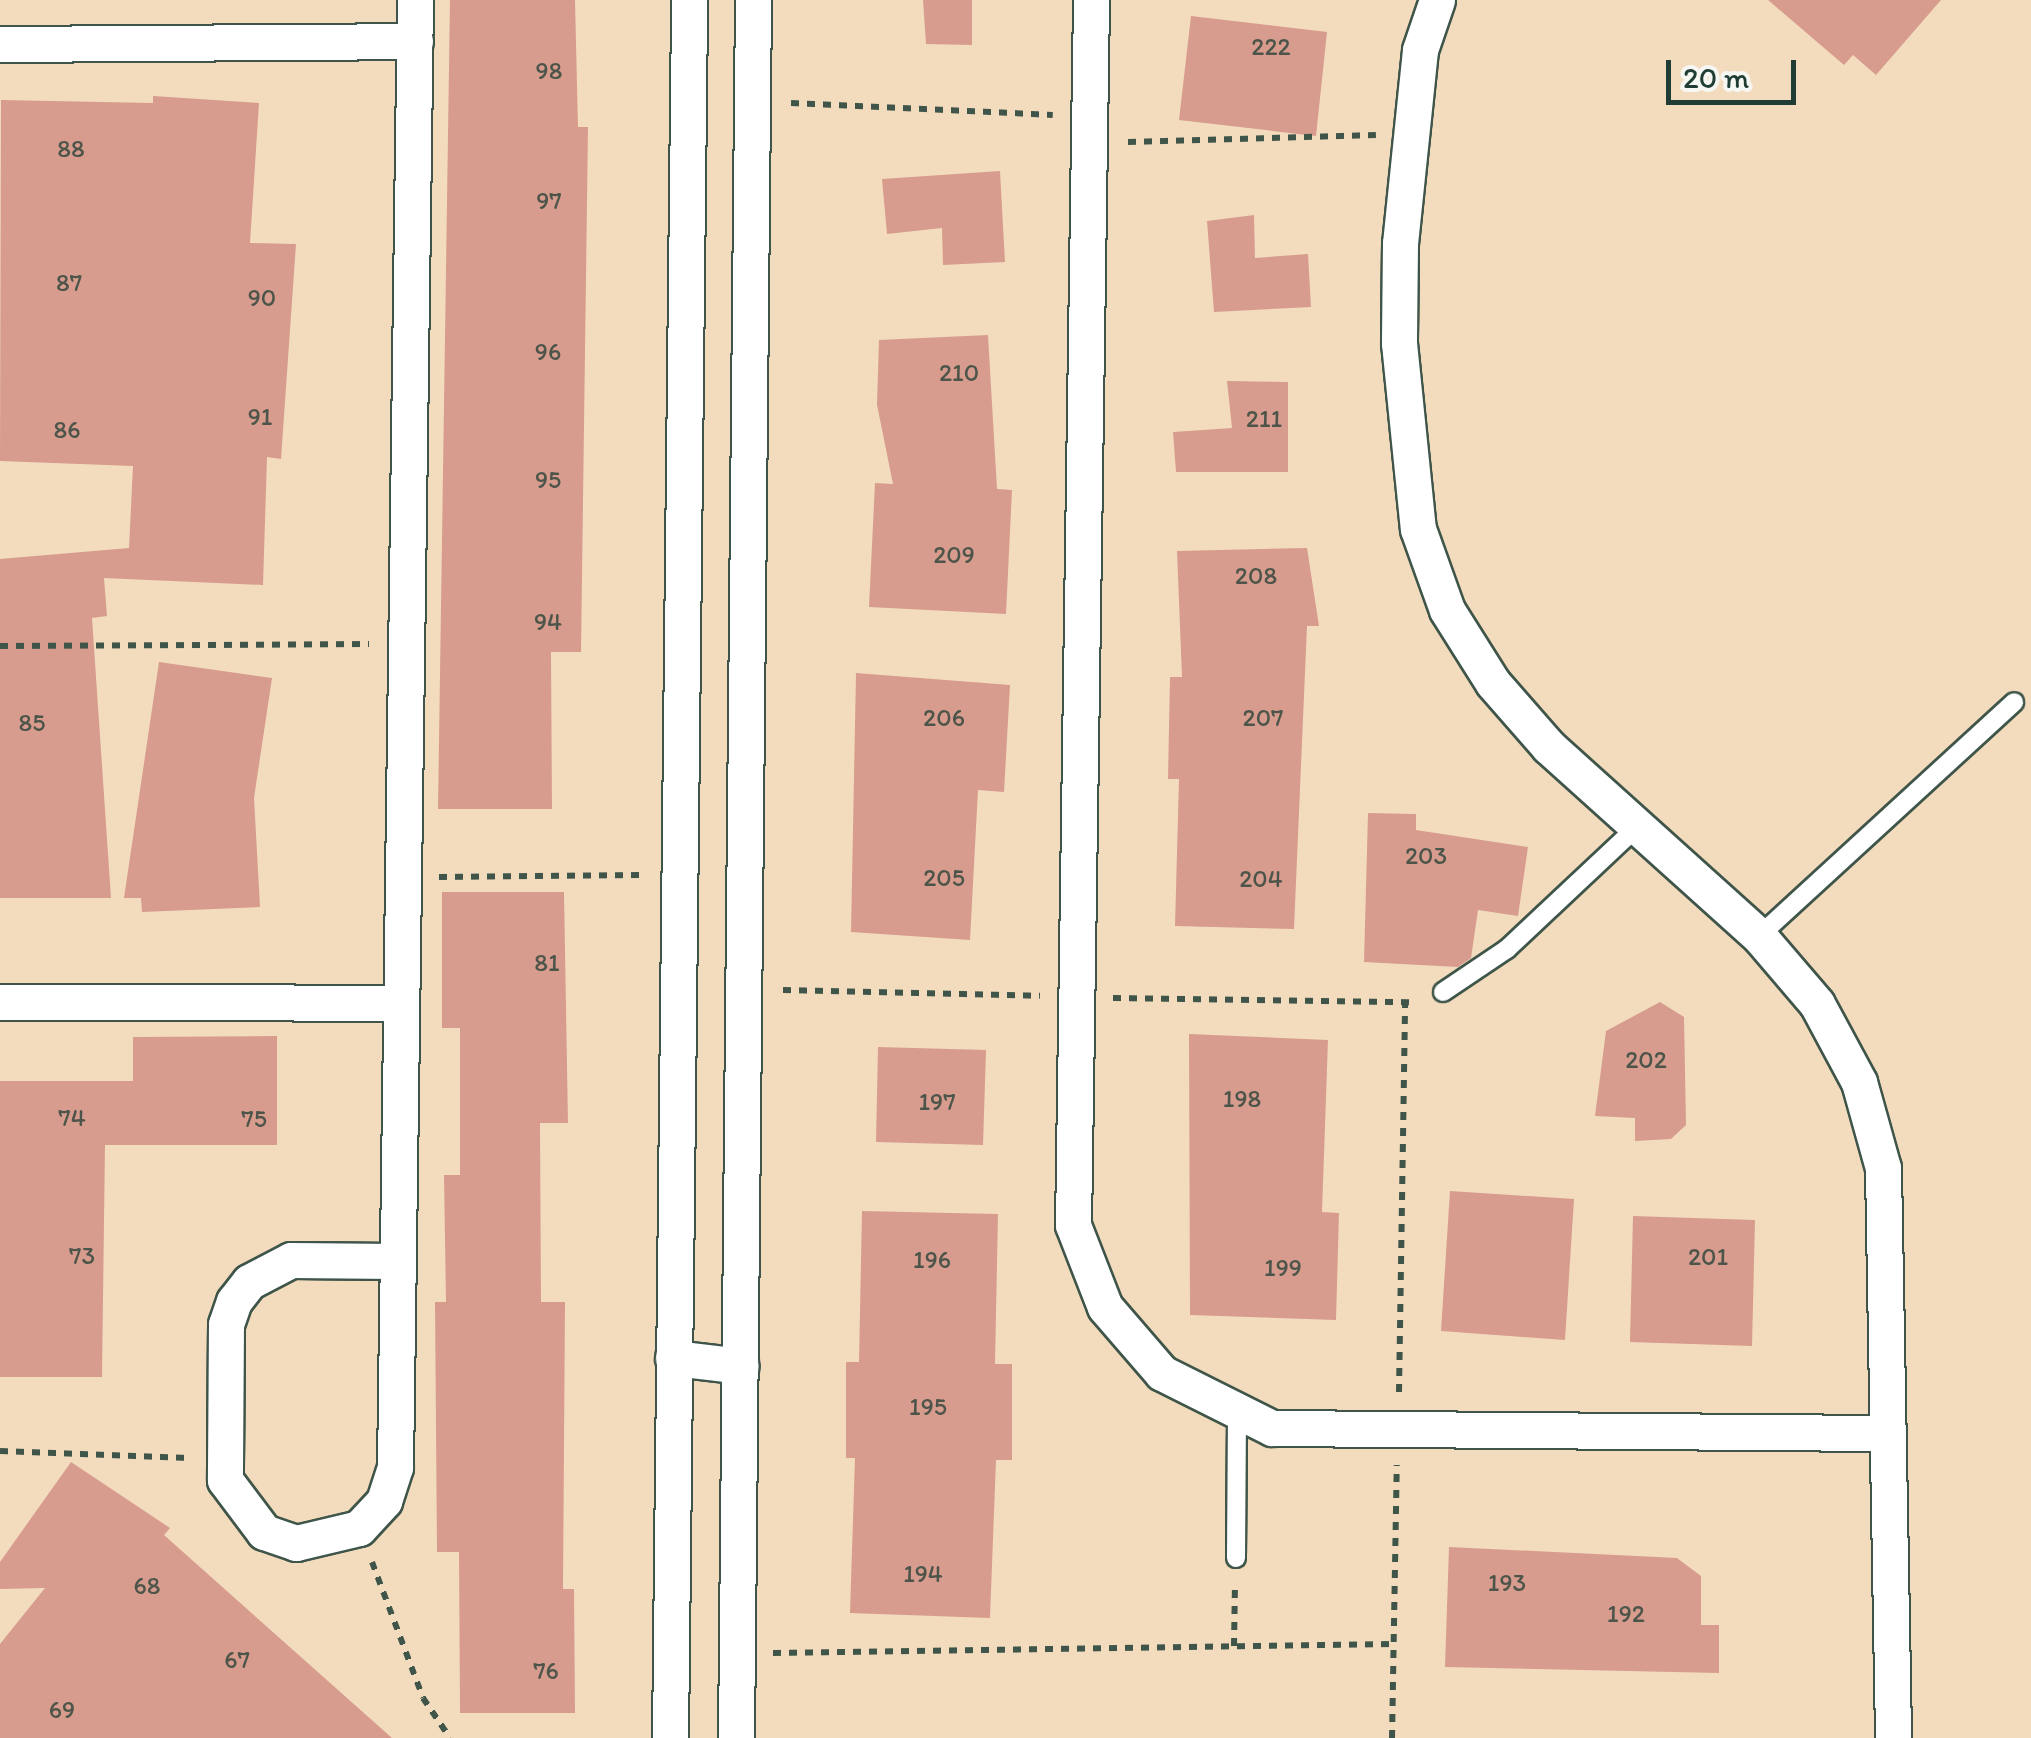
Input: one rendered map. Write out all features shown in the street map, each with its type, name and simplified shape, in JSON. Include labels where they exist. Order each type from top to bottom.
[{"type":"street","points":[[398,1260],[292,1260],[249,1282],[226,1324],[225,1460],[240,1510],[264,1532],[329,1542],[359,1528],[384,1501],[395,1467],[398,1260],[402,878],[416,0]]},
{"type":"street","points":[[670,1738],[689,0]]},
{"type":"street","points":[[736,1738],[753,0]]},
{"type":"street","points":[[1091,0],[1074,1225],[1105,1306],[1131,1342],[1186,1390],[1237,1418],[1308,1434],[1888,1433]]},
{"type":"street","points":[[1437,0],[1407,134],[1398,344],[1418,528],[1447,610],[1492,684],[1637,827],[1759,936],[1817,1004],[1859,1082],[1883,1168],[1893,1738]]},
{"type":"street","points":[[0,44],[415,41]]},
{"type":"street","points":[[0,1002],[401,1003]]},
{"type":"street","points":[[673,1358],[740,1366]]},
{"type":"lane","points":[[1759,936],[2014,702]]},
{"type":"lane","points":[[1443,992],[1507,949],[1637,827]]},
{"type":"lane","points":[[1236,1558],[1237,1418]]},
{"type":"path","points":[[753,102],[1089,130],[1407,134]]},
{"type":"path","points":[[0,646],[406,644]]},
{"type":"path","points":[[402,878],[677,875]]},
{"type":"path","points":[[1392,1738],[1406,1003]]},
{"type":"path","points":[[0,1451],[225,1460]]},
{"type":"path","points":[[359,1528],[424,1698],[450,1738]]},
{"type":"path","points":[[1234,1646],[1236,1558]]},
{"type":"path","points":[[736,1653],[1394,1644]]},
{"type":"building","points":[[450,0],[575,0],[578,127],[588,127],[581,652],[551,652],[552,809],[438,809]]},
{"type":"building","points":[[923,0],[972,0],[972,45],[926,44]]},
{"type":"building","points":[[1768,0],[1941,0],[1876,75],[1853,55],[1844,65]]},
{"type":"building","points":[[1191,16],[1327,32],[1316,136],[1179,120]]},
{"type":"building","points":[[153,96],[259,103],[250,243],[296,244],[281,459],[267,457],[263,585],[104,578],[107,616],[92,618],[111,898],[0,898],[0,559],[129,548],[133,466],[0,461],[1,100],[153,103]]},
{"type":"building","points":[[1000,171],[1005,262],[943,265],[942,228],[887,234],[882,179]]},
{"type":"building","points":[[1254,215],[1255,258],[1308,254],[1311,307],[1214,312],[1207,221]]},
{"type":"building","points":[[988,335],[997,489],[1012,490],[1006,614],[869,607],[875,483],[893,484],[877,405],[879,340]]},
{"type":"building","points":[[1227,381],[1288,382],[1288,472],[1176,472],[1173,432],[1232,428]]},
{"type":"building","points":[[1307,548],[1319,626],[1307,626],[1294,929],[1175,926],[1179,779],[1168,779],[1170,677],[1182,677],[1177,551]]},
{"type":"building","points":[[159,662],[272,678],[254,798],[260,907],[142,912],[141,898],[124,898]]},
{"type":"building","points":[[856,673],[1010,685],[1004,792],[978,790],[970,940],[851,932]]},
{"type":"building","points":[[1368,813],[1416,814],[1416,830],[1528,847],[1518,916],[1478,910],[1471,958],[1458,967],[1364,962]]},
{"type":"building","points":[[442,892],[564,892],[568,1123],[540,1123],[541,1302],[565,1302],[563,1589],[574,1589],[575,1713],[460,1713],[459,1552],[437,1552],[435,1302],[446,1302],[444,1175],[460,1175],[460,1028],[442,1028]]},
{"type":"building","points":[[1660,1002],[1684,1017],[1686,1125],[1671,1139],[1635,1141],[1635,1118],[1595,1116],[1606,1031]]},
{"type":"building","points":[[1189,1034],[1328,1040],[1322,1212],[1339,1213],[1336,1320],[1190,1315]]},
{"type":"building","points":[[277,1036],[277,1145],[105,1145],[102,1377],[0,1377],[0,1081],[133,1081],[133,1037]]},
{"type":"building","points":[[878,1047],[986,1050],[983,1145],[876,1142]]},
{"type":"building","points":[[1450,1191],[1574,1199],[1565,1340],[1441,1331]]},
{"type":"building","points":[[862,1211],[998,1214],[995,1364],[1012,1364],[1012,1460],[996,1460],[990,1618],[850,1613],[855,1458],[846,1458],[846,1362],[859,1362]]},
{"type":"building","points":[[1633,1216],[1755,1220],[1752,1346],[1630,1342]]},
{"type":"building","points":[[71,1462],[170,1528],[164,1535],[392,1738],[0,1738],[0,1644],[45,1588],[0,1589],[0,1562]]},
{"type":"building","points":[[1449,1547],[1677,1558],[1701,1576],[1701,1625],[1719,1625],[1719,1673],[1445,1667]]}]
